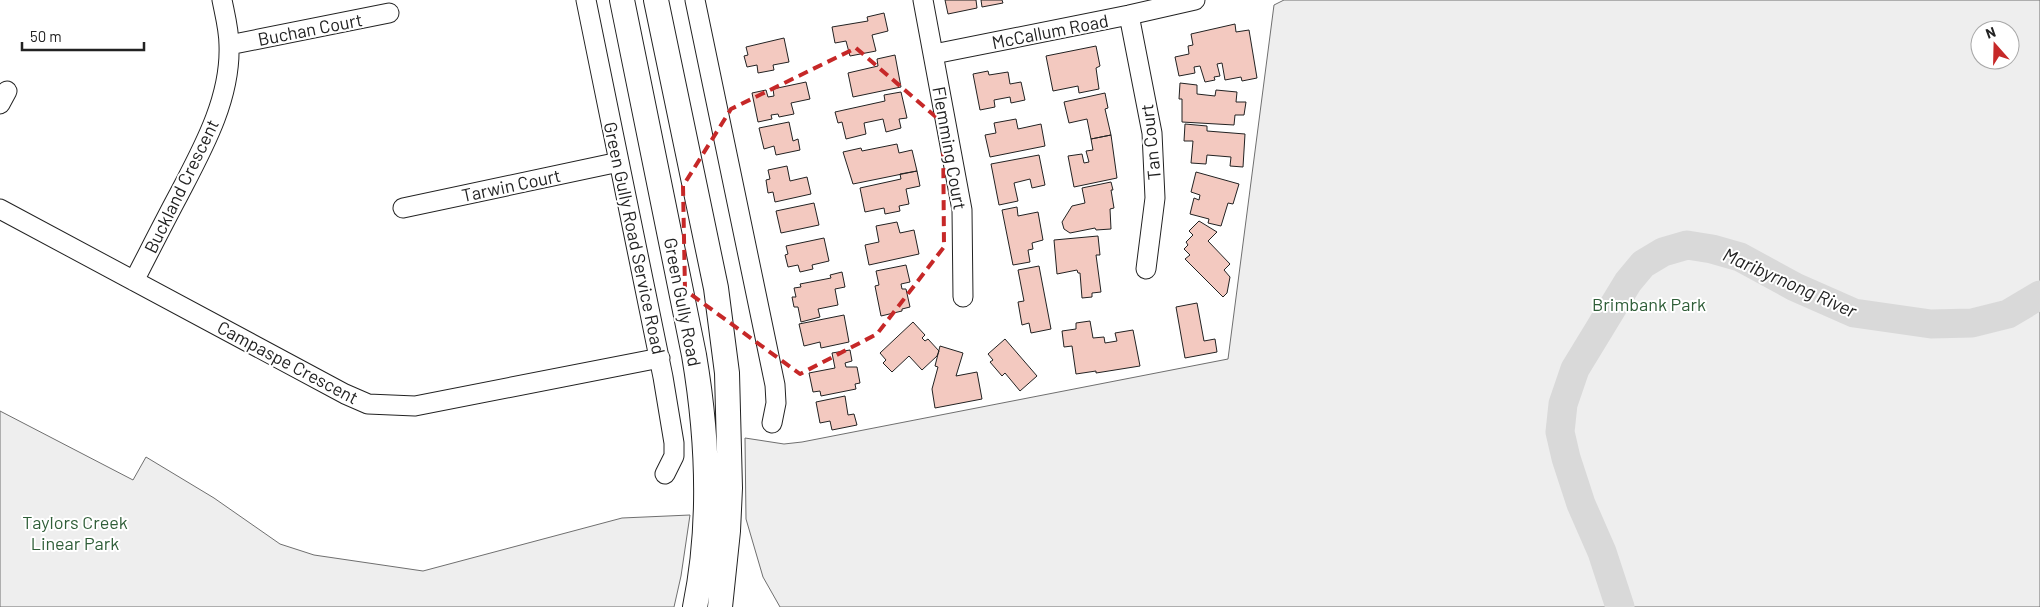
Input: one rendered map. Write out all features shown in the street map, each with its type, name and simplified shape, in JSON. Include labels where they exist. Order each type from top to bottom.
[{"type":"main road","name":"Green Gully Road","points":[[622,0],[703,406],[706,446],[705,530],[696,607]]},
{"type":"main road","name":"Green Gully Road","points":[[656,0],[716,288],[727,373],[730,488],[728,531],[720,607]]},
{"type":"street","name":"Buckland Crescent","points":[[134,281],[206,141],[222,95],[227,74],[230,45],[222,0]]},
{"type":"street","name":"Green Gully Road Service Road","points":[[586,0],[660,358],[674,443],[674,456],[666,474]]},
{"type":"street","points":[[696,0],[775,385],[776,403],[772,422]]},
{"type":"street","name":"Flemming Court","points":[[923,0],[962,210],[963,297]]},
{"type":"street","name":"McCallum Road","points":[[934,54],[1195,0]]},
{"type":"street","name":"Buchan Court","points":[[230,45],[390,13]]},
{"type":"street","name":"Tan Court","points":[[1129,15],[1152,133],[1155,198],[1146,269]]},
{"type":"street","name":"Tarwin Court","points":[[403,208],[619,162]]},
{"type":"street","name":"Campaspe Crescent","points":[[0,209],[345,394],[368,404],[415,406],[660,358]]},
{"type":"highlighted area","points":[[856,48],[943,123],[944,247],[877,334],[800,374],[685,290],[683,186],[731,109]]},
{"type":"green space","name":"Brimbank Park","points":[[1284,0],[2040,0],[2040,607],[780,607],[763,577],[746,519],[745,438],[784,444],[802,442],[1228,359],[1274,5]]},
{"type":"green space","name":"Taylors Creek Linear Park","points":[[0,411],[133,480],[146,457],[214,498],[280,544],[314,555],[423,571],[622,518],[690,515],[681,576],[674,607],[0,607]]},
{"type":"building","points":[[945,0],[976,0],[977,8],[948,14]]},
{"type":"building","points":[[981,0],[1002,0],[1003,3],[982,7]]},
{"type":"building","points":[[884,13],[888,31],[872,35],[876,51],[850,56],[846,41],[835,43],[832,27],[868,21],[867,17]]},
{"type":"building","points":[[1235,24],[1236,32],[1249,30],[1257,78],[1242,81],[1241,77],[1225,80],[1222,63],[1217,64],[1220,76],[1214,77],[1215,80],[1205,82],[1200,66],[1194,67],[1195,73],[1179,76],[1175,57],[1189,54],[1188,46],[1193,45],[1191,34]]},
{"type":"building","points":[[784,38],[789,62],[773,65],[774,70],[758,73],[757,65],[747,67],[744,56],[748,55],[746,47]]},
{"type":"building","points":[[1096,46],[1100,66],[1096,68],[1099,89],[1079,93],[1078,86],[1053,91],[1046,56]]},
{"type":"building","points":[[895,55],[901,87],[853,97],[848,73],[878,66],[877,59]]},
{"type":"building","points":[[988,71],[989,75],[1008,72],[1010,84],[1021,82],[1025,100],[1011,103],[1010,97],[994,100],[995,107],[980,110],[973,74]]},
{"type":"building","points":[[806,82],[810,99],[791,103],[794,114],[779,117],[778,114],[771,115],[772,119],[758,122],[752,93],[766,90],[768,97],[774,96],[773,89]]},
{"type":"building","points":[[1180,83],[1197,85],[1197,94],[1215,96],[1216,90],[1237,92],[1236,102],[1246,102],[1244,115],[1235,115],[1234,125],[1182,122],[1182,99],[1179,99]]},
{"type":"building","points":[[901,92],[907,118],[899,119],[901,128],[886,132],[883,119],[864,123],[866,134],[846,139],[842,122],[838,123],[835,112],[885,101],[884,95]]},
{"type":"building","points":[[1105,93],[1108,108],[1105,109],[1111,135],[1091,139],[1087,119],[1069,123],[1064,102]]},
{"type":"building","points":[[1016,119],[1018,129],[1041,124],[1045,146],[990,157],[985,135],[996,133],[994,123]]},
{"type":"building","points":[[789,122],[793,141],[798,139],[800,150],[776,155],[774,146],[764,149],[759,128]]},
{"type":"building","points":[[1185,124],[1207,126],[1207,131],[1245,134],[1243,167],[1230,166],[1231,157],[1207,155],[1206,164],[1191,163],[1193,141],[1184,141]]},
{"type":"building","points":[[1111,135],[1117,178],[1074,187],[1068,156],[1082,154],[1084,163],[1089,162],[1086,151],[1093,150],[1091,139]]},
{"type":"building","points":[[897,144],[899,153],[912,150],[917,171],[853,184],[843,152],[861,148],[862,151]]},
{"type":"building","points":[[1039,155],[1045,185],[1032,188],[1030,179],[1014,183],[1018,201],[999,205],[991,164]]},
{"type":"building","points":[[787,166],[790,181],[807,177],[811,194],[775,202],[773,192],[768,193],[766,180],[770,179],[768,170]]},
{"type":"building","points":[[917,171],[920,186],[906,189],[909,204],[899,206],[900,211],[885,214],[884,208],[865,212],[860,188],[901,179],[900,174]]},
{"type":"building","points":[[1196,172],[1239,184],[1233,204],[1228,203],[1221,226],[1208,223],[1209,219],[1190,214],[1194,198],[1199,200],[1200,195],[1191,192]]},
{"type":"building","points":[[1111,182],[1114,208],[1110,209],[1111,229],[1096,230],[1095,228],[1070,233],[1064,229],[1062,222],[1072,206],[1085,203],[1082,188]]},
{"type":"building","points":[[814,203],[819,225],[781,233],[776,211]]},
{"type":"building","points":[[1017,207],[1018,216],[1038,212],[1043,240],[1032,243],[1033,249],[1028,250],[1030,262],[1013,265],[1002,210]]},
{"type":"building","points":[[1199,221],[1217,232],[1208,241],[1230,264],[1224,270],[1230,277],[1227,293],[1223,297],[1185,259],[1190,255],[1184,249],[1188,245],[1186,242],[1193,235],[1189,231]]},
{"type":"building","points":[[897,222],[900,233],[914,230],[919,254],[869,265],[865,245],[879,242],[876,226]]},
{"type":"building","points":[[1098,236],[1100,255],[1096,255],[1101,292],[1092,293],[1092,297],[1082,298],[1080,273],[1077,270],[1057,274],[1054,240]]},
{"type":"building","points":[[824,238],[829,261],[812,265],[813,269],[800,272],[798,265],[788,267],[785,255],[788,254],[786,246]]},
{"type":"building","points":[[906,265],[910,282],[901,284],[902,289],[906,289],[910,307],[881,316],[875,286],[879,285],[876,271]]},
{"type":"building","points":[[1039,266],[1051,329],[1031,333],[1029,323],[1022,325],[1018,302],[1024,301],[1018,270]]},
{"type":"building","points":[[842,272],[845,287],[835,289],[838,305],[818,309],[820,317],[801,322],[798,307],[794,307],[792,297],[796,297],[794,288],[801,287],[800,284],[831,278],[830,275]]},
{"type":"building","points":[[1197,303],[1204,341],[1215,339],[1217,352],[1185,358],[1176,307]]},
{"type":"building","points":[[844,315],[849,342],[821,348],[820,342],[804,346],[799,324]]},
{"type":"building","points":[[1090,321],[1093,338],[1104,337],[1105,343],[1117,341],[1115,333],[1133,330],[1140,366],[1076,374],[1072,346],[1064,347],[1062,331],[1076,329],[1076,323]]},
{"type":"building","points":[[913,322],[925,335],[922,338],[925,341],[928,339],[939,351],[937,356],[922,370],[909,356],[892,372],[883,363],[886,360],[880,353]]},
{"type":"building","points":[[1005,339],[1037,376],[1020,391],[1005,373],[1002,376],[990,362],[993,360],[988,354]]},
{"type":"building","points":[[940,346],[963,353],[956,376],[977,372],[982,399],[935,408],[932,389],[938,367],[935,366]]},
{"type":"building","points":[[850,350],[852,361],[845,363],[846,367],[857,367],[860,383],[855,384],[856,389],[821,396],[820,391],[813,392],[809,373],[835,368],[832,353]]},
{"type":"building","points":[[845,396],[848,415],[854,414],[857,425],[832,430],[830,421],[820,423],[816,402]]},
{"type":"waterway","name":"Maribyrnong River","points":[[1620,607],[1602,552],[1581,504],[1566,458],[1560,432],[1563,404],[1575,369],[1628,282],[1643,264],[1663,252],[1687,245],[1712,249],[1740,257],[1795,287],[1854,313],[1931,324],[1972,323],[2008,314],[2040,295]]}]
